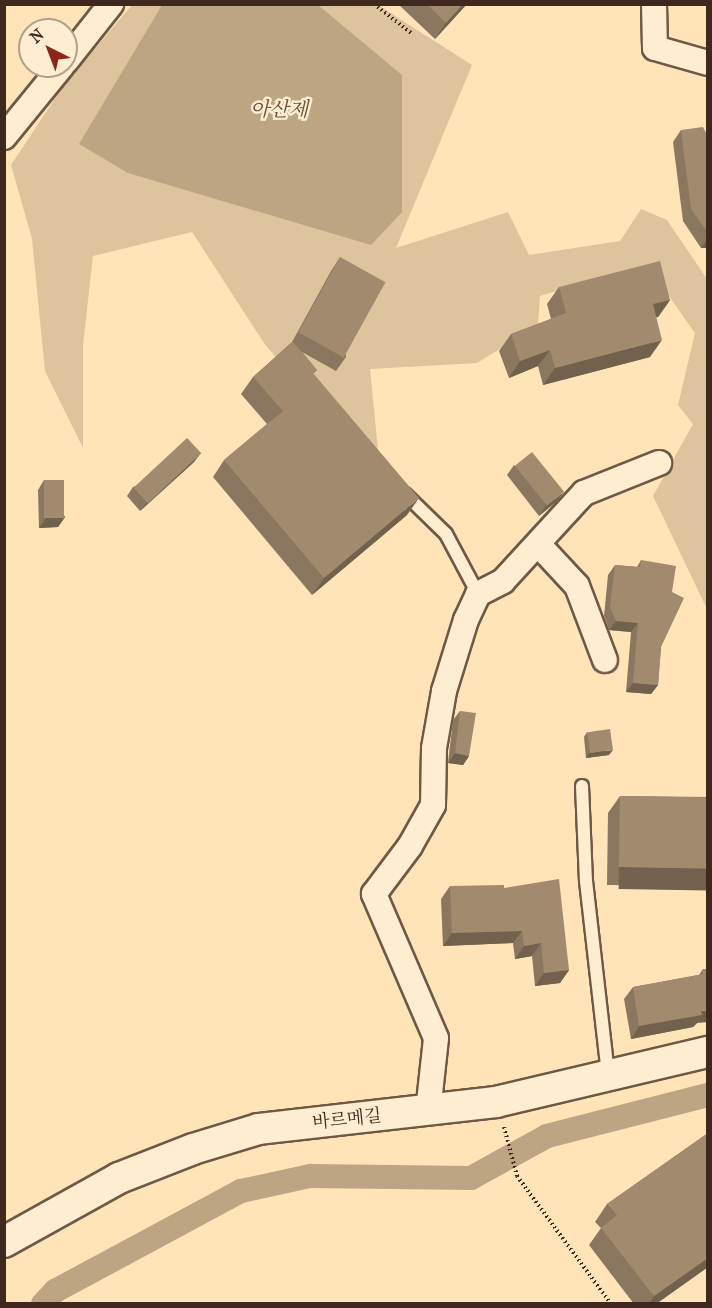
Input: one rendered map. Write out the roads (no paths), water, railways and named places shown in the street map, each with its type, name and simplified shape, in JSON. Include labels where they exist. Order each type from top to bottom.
[{"type":"street","points":[[78,46],[111,4]]},
{"type":"street","points":[[654,4],[655,48],[708,63]]},
{"type":"street","points":[[4,137],[52,78]]},
{"type":"street","points":[[428,1112],[436,1038],[374,894],[410,846],[433,805],[434,748],[444,692],[478,594],[502,581],[584,493],[659,462]]},
{"type":"street","points":[[538,543],[578,586],[605,660]]},
{"type":"street","name":"바르메길","points":[[4,1242],[119,1178],[193,1149],[259,1129],[428,1112],[496,1102],[708,1052]]},
{"type":"lane","points":[[399,488],[446,534],[478,594]]},
{"type":"lane","points":[[582,786],[586,881],[608,1075]]},
{"type":"water","name":"아산제","points":[[162,5],[318,5],[402,75],[402,212],[371,245],[128,173],[79,144]]},
{"type":"waterway","points":[[43,1304],[55,1291],[241,1191],[310,1176],[471,1178],[547,1136],[708,1095]]}]
